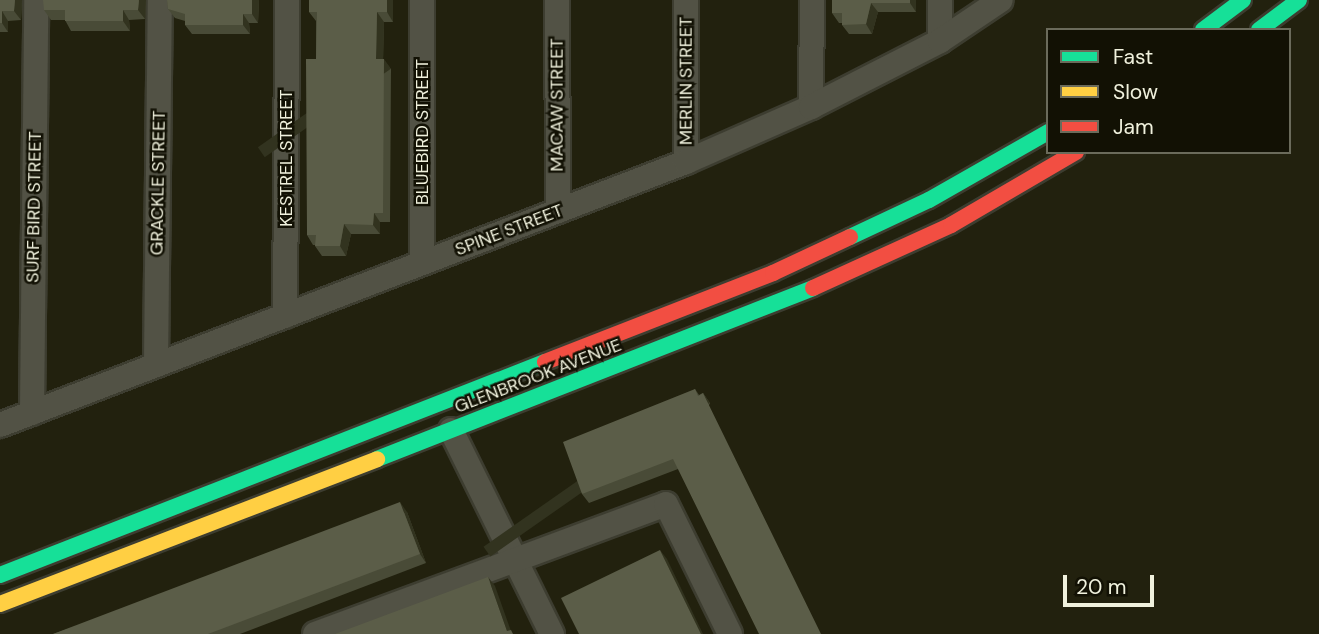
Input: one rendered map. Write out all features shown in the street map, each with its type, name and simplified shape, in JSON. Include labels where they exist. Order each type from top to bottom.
[{"type":"street","name":"SURF BIRD STREET","points":[[32,413],[36,0]]},
{"type":"street","name":"GRACKLE STREET","points":[[156,365],[160,0]]},
{"type":"street","name":"KESTREL STREET","points":[[285,316],[286,0]]},
{"type":"street","name":"BLUEBIRD STREET","points":[[422,0],[422,263]]},
{"type":"street","name":"MACAW STREET","points":[[557,0],[558,211]]},
{"type":"street","name":"MERLIN STREET","points":[[686,162],[687,0]]},
{"type":"street","points":[[811,107],[812,0]]},
{"type":"street","points":[[940,0],[940,41]]},
{"type":"street","name":"SPINE STREET","points":[[0,425],[686,162],[811,107],[940,41],[1002,0]]},
{"type":"street","points":[[1206,28],[1243,0]]},
{"type":"street","points":[[1262,28],[1299,0]]},
{"type":"street","name":"GLENBROOK AVENUE","points":[[0,575],[773,273],[929,200],[1046,133]]},
{"type":"street","name":"GLENBROOK AVENUE","points":[[0,604],[779,304],[879,260],[1072,154]]},
{"type":"street","points":[[451,430],[552,634]]},
{"type":"street","points":[[315,634],[666,504],[730,634]]},
{"type":"building","points":[[0,0],[15,0],[14,11],[2,11],[2,23],[0,23]]},
{"type":"building","points":[[43,0],[139,0],[138,10],[123,10],[123,21],[65,21],[65,10],[44,10]]},
{"type":"building","points":[[167,0],[252,0],[252,14],[243,14],[243,25],[185,25],[185,14],[168,9]]},
{"type":"building","points":[[309,0],[387,0],[387,12],[377,12],[376,59],[384,59],[383,213],[374,213],[373,225],[344,224],[340,246],[315,246],[316,235],[307,235],[306,59],[316,59],[317,12],[309,12]]},
{"type":"building","points":[[832,0],[910,0],[910,3],[871,3],[866,24],[842,25],[842,13],[832,13]]},
{"type":"building","points":[[695,389],[698,396],[703,393],[821,634],[759,634],[673,459],[582,494],[563,442]]},
{"type":"building","points":[[400,502],[420,554],[208,634],[53,634]]},
{"type":"building","points":[[660,550],[701,634],[579,634],[561,598]]},
{"type":"building","points":[[488,577],[507,631],[511,630],[513,634],[335,634]]},
{"type":"traffic: fast","points":[[1206,28],[1243,0]]},
{"type":"traffic: fast","points":[[1262,28],[1299,0]]},
{"type":"traffic: fast","points":[[850,237],[929,200],[1046,133]]},
{"type":"traffic: fast","points":[[377,459],[813,288]]},
{"type":"traffic: fast","points":[[0,575],[545,362]]},
{"type":"traffic: slow","points":[[0,604],[377,459]]},
{"type":"traffic: jam","points":[[813,288],[951,225],[1073,154]]},
{"type":"traffic: jam","points":[[545,362],[773,273],[850,237]]}]
